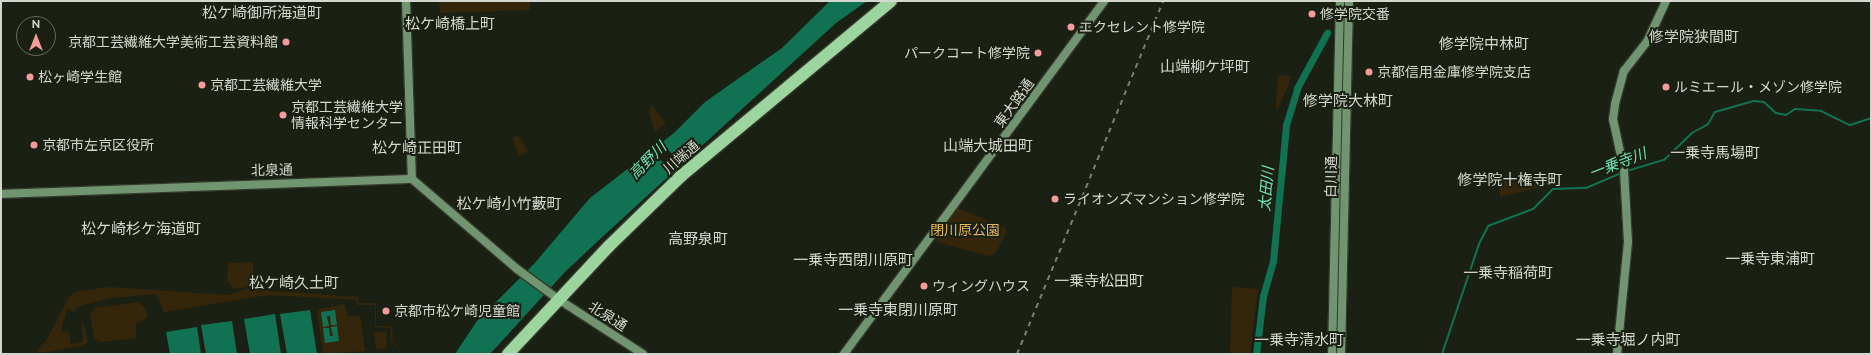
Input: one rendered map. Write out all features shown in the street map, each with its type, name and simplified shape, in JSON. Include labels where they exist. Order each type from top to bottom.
[{"type":"highway","name":"川端通","points":[[508,354],[554,297],[681,176],[891,1]]},
{"type":"street","points":[[406,1],[412,179]]},
{"type":"street","name":"東大路通","points":[[844,354],[1104,1]]},
{"type":"street","name":"白川通","points":[[1332,354],[1340,1]]},
{"type":"street","name":"白川通","points":[[1341,354],[1349,1]]},
{"type":"street","points":[[1617,354],[1628,242],[1625,172],[1613,119],[1618,88],[1628,64],[1647,42],[1666,1]]},
{"type":"street","name":"北泉通","points":[[1,194],[412,179],[515,267],[554,297],[643,354]]},
{"type":"green space","points":[[439,1],[530,1],[530,10],[440,13]]},
{"type":"green space","points":[[1278,75],[1292,76],[1277,111],[1276,106]]},
{"type":"green space","points":[[652,105],[666,123],[655,132],[649,112]]},
{"type":"green space","points":[[516,136],[520,137],[528,152],[519,156],[512,138]]},
{"type":"green space","points":[[1540,174],[1542,187],[1500,197],[1498,179],[1511,177],[1513,183]]},
{"type":"green space","name":"閉川原公園","points":[[958,208],[1005,228],[1007,232],[995,254],[989,256],[937,242],[936,238]]},
{"type":"green space","points":[[253,262],[253,286],[234,289],[227,280],[228,263]]},
{"type":"green space","points":[[109,287],[229,295],[245,289],[358,297],[358,303],[376,303],[376,326],[392,326],[393,341],[404,354],[391,341],[391,328],[375,327],[375,305],[357,305],[356,300],[269,295],[164,312],[156,294],[110,298],[77,307],[75,312],[67,309],[61,331],[69,333],[71,344],[83,342],[82,325],[76,326],[84,324],[88,342],[83,346],[41,353],[37,350],[46,341],[69,297],[74,292]]},
{"type":"green space","points":[[1232,287],[1258,289],[1250,354],[1230,354]]},
{"type":"green space","points":[[138,302],[146,309],[147,317],[136,324],[136,338],[101,342],[94,338],[90,315],[95,308]]},
{"type":"green space","points":[[344,304],[348,316],[360,316],[365,351],[323,354],[317,310]]},
{"type":"green space","points":[[386,331],[387,348],[376,349],[374,332]]},
{"type":"water","name":"高野川","points":[[830,1],[867,1],[836,23],[599,240],[565,272],[490,354],[455,354],[477,321],[533,265],[590,198],[674,133],[705,102],[782,48]]},
{"type":"water","points":[[310,310],[317,354],[287,354],[280,314]]},
{"type":"water","points":[[335,310],[337,325],[331,325],[330,316],[327,316],[329,326],[323,327],[321,312]]},
{"type":"water","points":[[275,314],[281,354],[250,354],[244,319]]},
{"type":"water","points":[[232,321],[237,354],[206,354],[201,325]]},
{"type":"water","points":[[337,326],[339,341],[325,343],[323,328],[329,328],[330,336],[333,336],[331,327]]},
{"type":"water","points":[[197,327],[201,354],[170,354],[166,332]]},
{"type":"pier","points":[[660,141],[682,165],[673,173],[650,149]]},
{"type":"waterway","name":"太田川","points":[[1256,354],[1263,296],[1273,261],[1286,125],[1297,88],[1327,33]]},
{"type":"waterway","name":"一乗寺川","points":[[1627,171],[1664,160],[1692,133],[1708,124],[1715,112],[1754,101],[1764,102],[1776,113],[1786,115],[1795,109],[1821,111],[1850,125],[1871,118]]},
{"type":"waterway","name":"一乗寺川","points":[[1442,354],[1479,244],[1488,226],[1533,209],[1553,189],[1586,188],[1621,173]]},
{"type":"railway","points":[[1017,354],[1163,1]]},
{"type":"place","name":"修学院交番","points":[[1312,14]]},
{"type":"place","name":"エクセレント修学院","points":[[1071,27]]},
{"type":"place","name":"京都工芸繊維大学美術工芸資料館","points":[[286,42]]},
{"type":"place","name":"パークコート修学院","points":[[1038,53]]},
{"type":"place","name":"京都信用金庫修学院支店","points":[[1369,72]]},
{"type":"place","name":"松ヶ崎学生館","points":[[30,77]]},
{"type":"place","name":"京都工芸繊維大学","points":[[202,85]]},
{"type":"place","name":"ルミエール・メゾン修学院","points":[[1666,87]]},
{"type":"place","name":"京都工芸繊維大学 情報科学センター","points":[[283,115]]},
{"type":"place","name":"京都市左京区役所","points":[[34,145]]},
{"type":"place","name":"ライオンズマンション修学院","points":[[1055,199]]},
{"type":"place","name":"ウィングハウス","points":[[924,286]]},
{"type":"place","name":"京都市松ケ崎児童館","points":[[386,311]]},
{"type":"district","name":"松ケ崎御所海道町","points":[[262,14]]},
{"type":"district","name":"松ケ崎橋上町","points":[[450,25]]},
{"type":"district","name":"修学院狭間町","points":[[1694,38]]},
{"type":"district","name":"修学院中林町","points":[[1484,45]]},
{"type":"district","name":"山端柳ケ坪町","points":[[1205,68]]},
{"type":"district","name":"修学院大林町","points":[[1348,102]]},
{"type":"district","name":"山端大城田町","points":[[988,147]]},
{"type":"district","name":"松ケ崎正田町","points":[[417,149]]},
{"type":"district","name":"一乗寺馬場町","points":[[1715,154]]},
{"type":"district","name":"修学院十権寺町","points":[[1510,181]]},
{"type":"district","name":"松ケ崎小竹藪町","points":[[509,205]]},
{"type":"district","name":"松ケ崎杉ケ海道町","points":[[141,230]]},
{"type":"district","name":"高野泉町","points":[[698,240]]},
{"type":"district","name":"一乗寺東浦町","points":[[1770,260]]},
{"type":"district","name":"一乗寺西閉川原町","points":[[853,261]]},
{"type":"district","name":"一乗寺稲荷町","points":[[1508,274]]},
{"type":"district","name":"一乗寺松田町","points":[[1099,282]]},
{"type":"district","name":"松ケ崎久土町","points":[[294,284]]},
{"type":"district","name":"一乗寺東閉川原町","points":[[898,311]]},
{"type":"district","name":"一乗寺清水町","points":[[1299,341]]},
{"type":"district","name":"一乗寺堀ノ内町","points":[[1628,341]]}]
